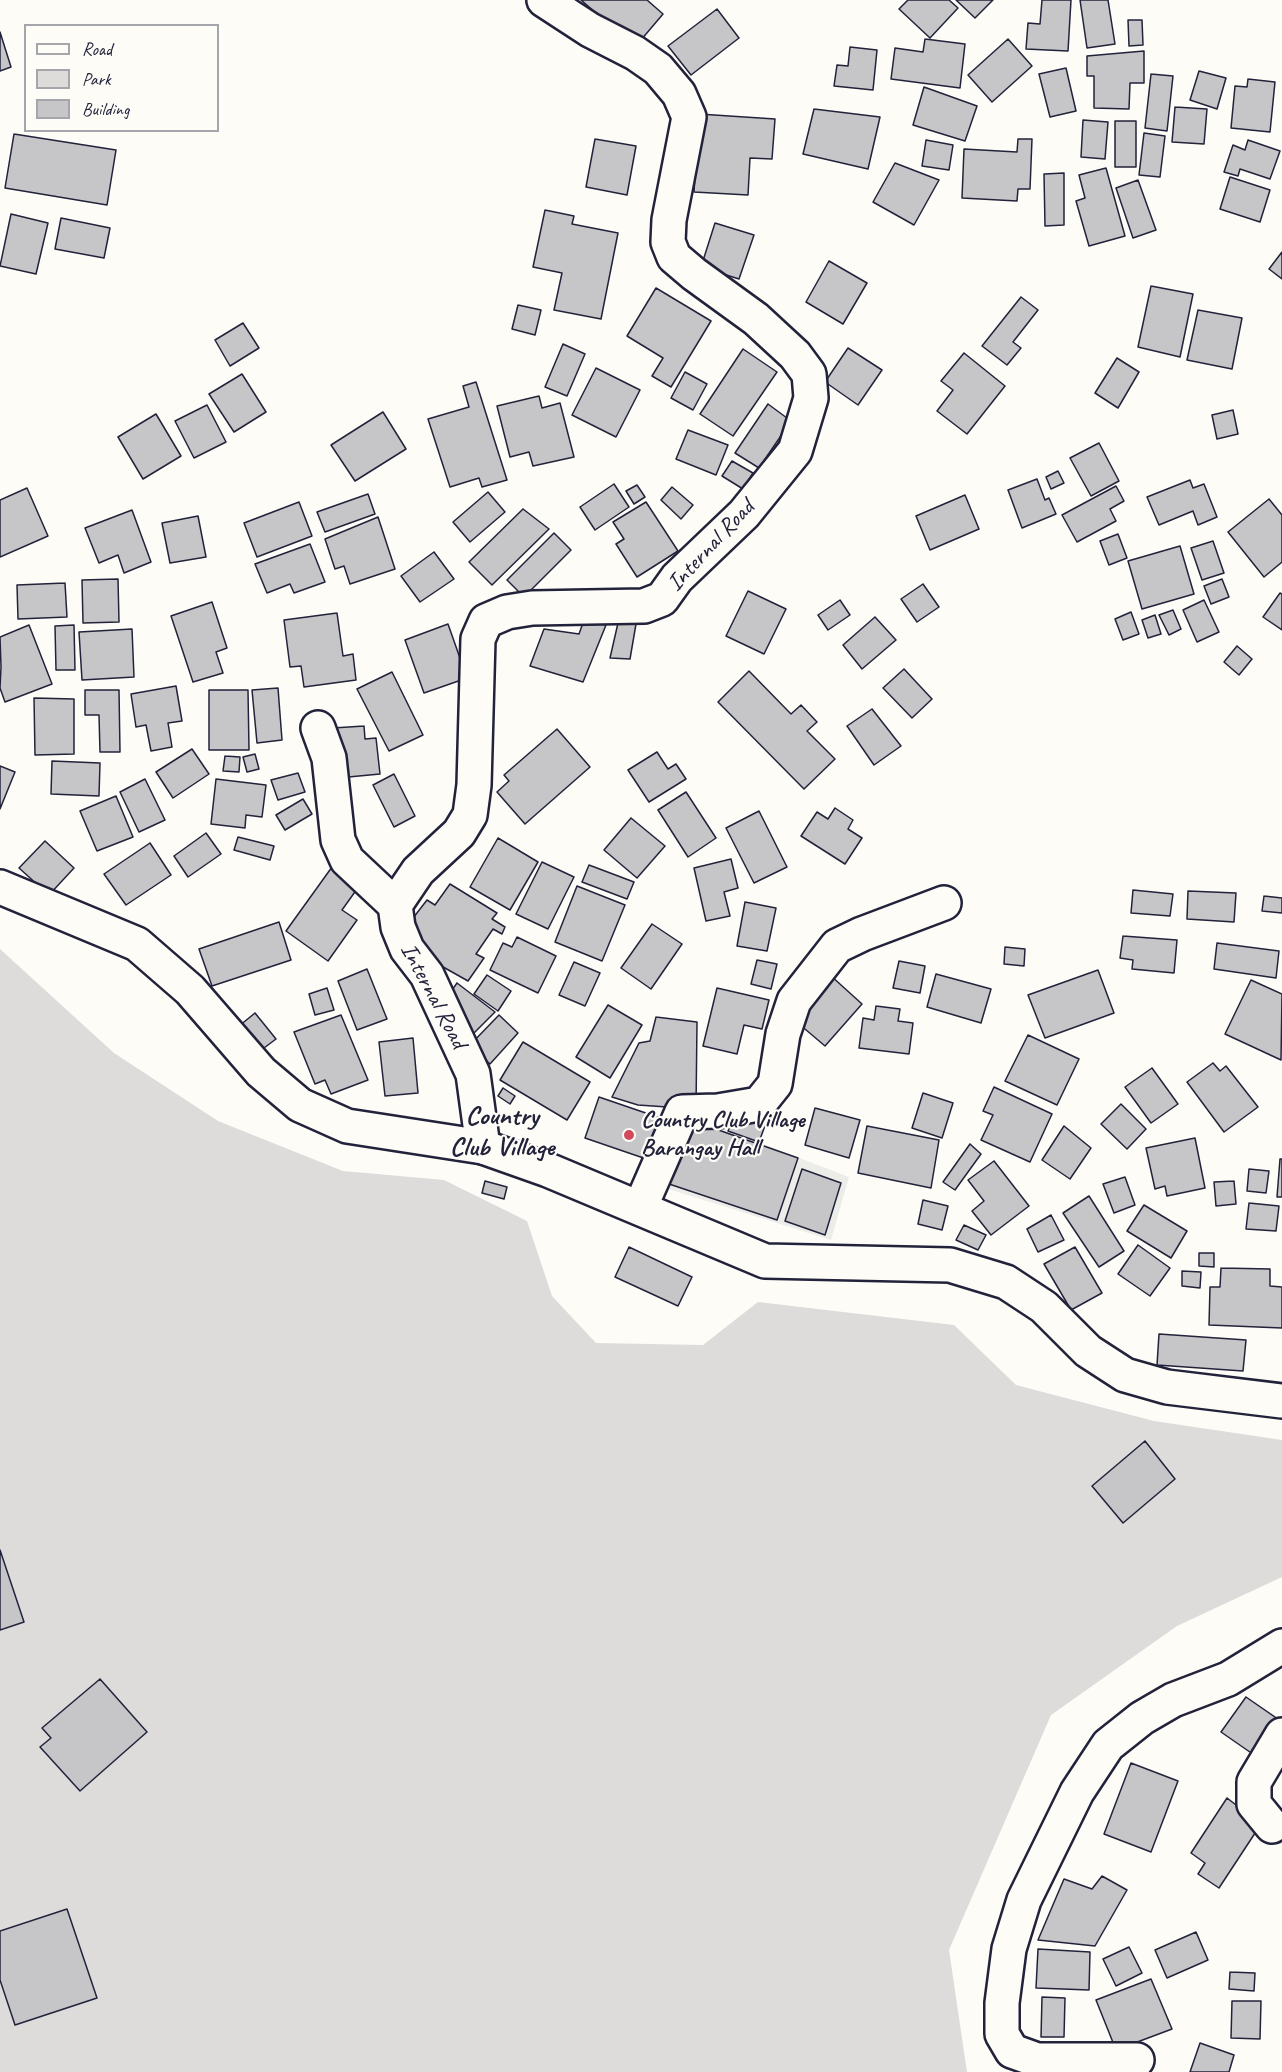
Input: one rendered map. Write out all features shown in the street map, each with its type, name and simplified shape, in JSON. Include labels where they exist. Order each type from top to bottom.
[{"type":"street","name":"Internal Road","points":[[483,1148],[473,1074],[427,975],[406,949],[398,927],[396,904],[418,871],[459,833],[470,815],[474,785],[478,639],[486,621],[507,612],[532,608],[644,606],[662,599],[677,578],[744,513],[795,451],[812,398],[809,374],[795,355],[756,319],[694,274],[675,257],[668,242],[669,220],[689,117],[679,94],[658,69],[635,53],[590,30],[544,0]]},
{"type":"street","points":[[318,728],[329,758],[338,840],[347,861],[396,904]]},
{"type":"street","points":[[0,886],[137,944],[190,990],[261,1072],[300,1105],[347,1126],[483,1148],[548,1170],[765,1261],[950,1265],[1006,1282],[1044,1307],[1088,1351],[1125,1376],[1167,1387],[1282,1401]]},
{"type":"street","points":[[640,1208],[682,1112],[718,1111],[759,1104],[776,1084],[783,1034],[794,1001],[837,946],[862,934],[944,903]]},
{"type":"street","points":[[1137,2060],[1037,2060],[1012,2050],[1002,2034],[1002,2003],[1009,1949],[1024,1900],[1077,1792],[1108,1745],[1142,1718],[1173,1700],[1228,1679],[1282,1646]]},
{"type":"street","points":[[1272,1826],[1254,1804],[1254,1782],[1282,1736]]},
{"type":"shaded area","points":[[687,1115],[849,1177],[831,1240],[659,1186]]},
{"type":"green space","points":[[0,949],[114,1053],[218,1121],[343,1171],[444,1180],[527,1221],[552,1296],[596,1343],[703,1345],[758,1302],[954,1325],[1016,1385],[1154,1421],[1282,1440],[1282,1577],[1177,1626],[1051,1715],[949,1950],[967,2072],[0,2072]]},
{"type":"building","points":[[581,0],[647,0],[663,14],[635,47]]},
{"type":"building","points":[[908,0],[949,0],[958,8],[930,38],[899,9]]},
{"type":"building","points":[[956,0],[993,0],[975,18]]},
{"type":"building","points":[[1042,0],[1071,0],[1068,51],[1026,49],[1028,23],[1040,24]]},
{"type":"building","points":[[1080,0],[1108,0],[1115,44],[1087,48]]},
{"type":"building","points":[[717,9],[739,38],[691,75],[668,46]]},
{"type":"building","points":[[1128,20],[1142,20],[1143,45],[1129,46]]},
{"type":"building","points":[[0,32],[11,67],[0,71]]},
{"type":"building","points":[[925,39],[965,44],[960,88],[891,79],[895,48],[923,52]]},
{"type":"building","points":[[1008,39],[1032,66],[992,102],[968,75]]},
{"type":"building","points":[[850,47],[877,50],[873,90],[834,86],[837,65],[848,66]]},
{"type":"building","points":[[1144,51],[1144,83],[1130,83],[1129,109],[1094,108],[1094,76],[1087,76],[1087,56]]},
{"type":"building","points":[[1066,68],[1076,111],[1050,117],[1039,74]]},
{"type":"building","points":[[1199,71],[1226,78],[1217,109],[1190,100]]},
{"type":"building","points":[[1151,74],[1173,76],[1167,131],[1145,128]]},
{"type":"building","points":[[1248,79],[1275,82],[1270,132],[1231,128],[1235,86],[1247,87]]},
{"type":"building","points":[[924,87],[977,106],[965,141],[913,125]]},
{"type":"building","points":[[1175,107],[1207,109],[1204,144],[1172,142]]},
{"type":"building","points":[[814,109],[880,117],[868,169],[803,154]]},
{"type":"building","points":[[699,114],[775,119],[772,159],[750,158],[748,195],[694,192]]},
{"type":"building","points":[[1083,120],[1108,122],[1105,159],[1081,157]]},
{"type":"building","points":[[1115,121],[1136,121],[1136,167],[1115,167]]},
{"type":"building","points":[[1144,133],[1165,136],[1160,177],[1139,175]]},
{"type":"building","points":[[14,134],[116,150],[107,205],[5,188]]},
{"type":"building","points":[[595,139],[636,146],[627,195],[586,187]]},
{"type":"building","points":[[1018,139],[1032,139],[1030,189],[1018,189],[1017,201],[962,198],[964,149],[1017,152]]},
{"type":"building","points":[[926,140],[953,145],[949,170],[922,166]]},
{"type":"building","points":[[1248,140],[1280,151],[1270,179],[1240,169],[1238,176],[1224,172],[1233,145],[1245,150]]},
{"type":"building","points":[[895,163],[939,180],[914,225],[873,202]]},
{"type":"building","points":[[1106,168],[1125,236],[1089,246],[1076,201],[1085,198],[1079,175]]},
{"type":"building","points":[[1064,173],[1064,225],[1045,226],[1044,174]]},
{"type":"building","points":[[1230,177],[1270,190],[1260,222],[1220,209]]},
{"type":"building","points":[[1138,180],[1156,230],[1133,238],[1116,188]]},
{"type":"building","points":[[545,210],[574,216],[572,224],[618,233],[601,319],[554,310],[562,273],[533,267]]},
{"type":"building","points":[[11,214],[48,223],[36,274],[0,266]]},
{"type":"building","points":[[61,218],[110,228],[104,258],[55,249]]},
{"type":"building","points":[[715,223],[754,235],[739,279],[701,267]]},
{"type":"building","points":[[1282,252],[1282,279],[1269,269]]},
{"type":"building","points":[[829,261],[867,283],[843,324],[806,302]]},
{"type":"building","points":[[1151,286],[1193,294],[1180,357],[1138,347]]},
{"type":"building","points":[[656,288],[711,321],[671,387],[652,376],[663,358],[627,336]]},
{"type":"building","points":[[1021,297],[1038,310],[1013,342],[1021,348],[1007,365],[982,346]]},
{"type":"building","points":[[518,305],[541,310],[535,335],[512,329]]},
{"type":"building","points":[[1198,310],[1242,318],[1232,369],[1187,360]]},
{"type":"building","points":[[243,323],[259,348],[230,366],[215,340]]},
{"type":"building","points":[[563,344],[585,354],[567,396],[545,387]]},
{"type":"building","points":[[848,348],[882,370],[858,405],[825,382]]},
{"type":"building","points":[[743,349],[777,372],[733,436],[700,414]]},
{"type":"building","points":[[964,353],[1005,386],[967,434],[937,411],[953,390],[941,381]]},
{"type":"building","points":[[1117,358],[1139,372],[1118,408],[1095,393]]},
{"type":"building","points":[[596,368],[640,390],[616,437],[572,415]]},
{"type":"building","points":[[685,372],[707,384],[693,410],[671,398]]},
{"type":"building","points":[[242,374],[266,412],[234,432],[209,394]]},
{"type":"building","points":[[476,382],[507,480],[482,487],[479,478],[450,487],[428,419],[469,407],[463,386]]},
{"type":"building","points":[[539,396],[542,408],[560,403],[574,457],[533,466],[529,452],[510,457],[497,406]]},
{"type":"building","points":[[768,404],[791,421],[759,468],[735,453]]},
{"type":"building","points":[[207,405],[226,442],[194,458],[175,421]]},
{"type":"building","points":[[1233,410],[1238,434],[1217,439],[1212,415]]},
{"type":"building","points":[[383,412],[406,449],[355,481],[331,445]]},
{"type":"building","points":[[156,414],[181,456],[143,479],[118,437]]},
{"type":"building","points":[[688,430],[728,445],[716,475],[676,459]]},
{"type":"building","points":[[1099,443],[1119,481],[1091,496],[1070,458]]},
{"type":"building","points":[[732,461],[753,473],[743,489],[722,476]]},
{"type":"building","points":[[1058,471],[1064,483],[1051,489],[1046,477]]},
{"type":"building","points":[[1037,479],[1045,500],[1049,498],[1056,514],[1022,528],[1008,490]]},
{"type":"building","points":[[1190,480],[1193,488],[1204,484],[1217,517],[1198,525],[1193,511],[1159,525],[1147,497]]},
{"type":"building","points":[[614,484],[629,507],[595,530],[580,507]]},
{"type":"building","points":[[637,485],[645,497],[634,504],[626,491]]},
{"type":"building","points":[[1116,486],[1124,501],[1110,509],[1116,521],[1077,542],[1062,515]]},
{"type":"building","points":[[672,487],[693,505],[681,519],[661,500]]},
{"type":"building","points":[[27,488],[48,536],[0,557],[0,500]]},
{"type":"building","points":[[488,492],[505,512],[470,542],[453,522]]},
{"type":"building","points":[[368,494],[375,514],[325,532],[317,512]]},
{"type":"building","points":[[965,495],[979,529],[930,550],[916,516]]},
{"type":"building","points":[[1269,499],[1282,515],[1282,562],[1264,577],[1228,532]]},
{"type":"building","points":[[299,502],[312,536],[257,557],[244,523]]},
{"type":"building","points":[[646,502],[678,551],[637,577],[616,544],[624,539],[613,522]]},
{"type":"building","points":[[523,509],[549,529],[492,585],[469,562]]},
{"type":"building","points":[[132,510],[151,562],[124,573],[118,555],[99,563],[85,528]]},
{"type":"building","points":[[198,516],[206,557],[170,563],[162,523]]},
{"type":"building","points":[[378,517],[395,569],[350,584],[344,566],[335,569],[325,539]]},
{"type":"building","points":[[554,533],[571,550],[524,597],[507,580]]},
{"type":"building","points":[[1118,534],[1127,558],[1109,565],[1100,541]]},
{"type":"building","points":[[1213,541],[1224,573],[1202,580],[1191,548]]},
{"type":"building","points":[[310,544],[325,582],[294,593],[290,584],[267,593],[255,564]]},
{"type":"building","points":[[1180,546],[1194,594],[1142,609],[1128,561]]},
{"type":"building","points":[[434,552],[454,579],[420,602],[401,576]]},
{"type":"building","points":[[118,579],[119,622],[83,623],[82,580]]},
{"type":"building","points":[[1222,579],[1229,597],[1211,604],[1204,586]]},
{"type":"building","points":[[65,583],[67,617],[18,619],[17,585]]},
{"type":"building","points":[[923,584],[939,607],[917,622],[901,599]]},
{"type":"building","points":[[748,591],[786,609],[764,654],[726,636]]},
{"type":"building","points":[[1280,593],[1282,594],[1282,630],[1263,617]]},
{"type":"building","points":[[840,600],[850,615],[828,630],[818,615]]},
{"type":"building","points":[[1204,600],[1219,632],[1197,642],[1183,610]]},
{"type":"building","points":[[212,602],[227,648],[216,652],[223,673],[193,682],[171,616]]},
{"type":"building","points":[[1173,610],[1181,629],[1169,635],[1159,615]]},
{"type":"building","points":[[1131,612],[1139,634],[1123,640],[1115,619]]},
{"type":"building","points":[[337,613],[343,656],[353,654],[356,680],[304,687],[301,666],[290,667],[284,620]]},
{"type":"building","points":[[1155,615],[1161,634],[1148,638],[1142,620]]},
{"type":"building","points":[[875,617],[896,640],[862,669],[843,645]]},
{"type":"building","points":[[584,620],[606,625],[583,682],[530,666],[544,629],[579,634]]},
{"type":"building","points":[[618,623],[636,624],[630,659],[610,658]]},
{"type":"building","points":[[448,624],[467,678],[424,693],[405,640]]},
{"type":"building","points":[[29,625],[52,684],[5,702],[0,688],[0,637]]},
{"type":"building","points":[[74,625],[75,670],[56,670],[55,626]]},
{"type":"building","points":[[132,629],[134,677],[82,680],[79,632]]},
{"type":"building","points":[[1237,646],[1252,659],[1239,675],[1224,662]]},
{"type":"building","points":[[904,669],[932,699],[912,718],[883,688]]},
{"type":"building","points":[[749,671],[791,714],[801,705],[817,722],[807,731],[835,759],[804,789],[718,702]]},
{"type":"building","points":[[392,672],[423,735],[389,751],[357,689]]},
{"type":"building","points":[[176,686],[182,721],[168,723],[172,747],[151,751],[146,725],[136,727],[131,694]]},
{"type":"building","points":[[278,688],[282,740],[257,743],[252,690]]},
{"type":"building","points":[[85,690],[119,690],[120,752],[100,752],[99,715],[85,715]]},
{"type":"building","points":[[209,690],[248,690],[249,750],[209,750]]},
{"type":"building","points":[[34,698],[74,699],[74,754],[35,755]]},
{"type":"building","points":[[872,709],[901,746],[874,765],[847,726]]},
{"type":"building","points":[[364,726],[365,739],[376,738],[380,774],[338,778],[333,728]]},
{"type":"building","points":[[557,729],[590,767],[525,824],[497,792],[509,781],[504,775]]},
{"type":"building","points":[[192,749],[209,774],[173,798],[156,772]]},
{"type":"building","points":[[657,752],[668,769],[676,764],[686,779],[649,802],[628,770]]},
{"type":"building","points":[[255,754],[259,769],[247,772],[243,757]]},
{"type":"building","points":[[225,756],[240,757],[239,772],[223,771]]},
{"type":"building","points":[[52,761],[100,763],[99,796],[51,794]]},
{"type":"building","points":[[0,766],[15,772],[0,809]]},
{"type":"building","points":[[298,773],[305,792],[278,800],[271,780]]},
{"type":"building","points":[[394,774],[415,816],[394,827],[373,785]]},
{"type":"building","points":[[145,779],[165,820],[139,832],[120,792]]},
{"type":"building","points":[[216,779],[266,785],[262,817],[246,815],[245,828],[211,824]]},
{"type":"building","points":[[686,792],[716,838],[688,857],[658,810]]},
{"type":"building","points":[[116,796],[133,837],[97,851],[80,811]]},
{"type":"building","points":[[303,799],[312,814],[285,830],[276,815]]},
{"type":"building","points":[[835,808],[853,820],[848,829],[862,838],[845,864],[801,836],[817,812],[828,819]]},
{"type":"building","points":[[759,811],[787,867],[754,883],[726,828]]},
{"type":"building","points":[[631,818],[665,846],[637,878],[604,850]]},
{"type":"building","points":[[206,833],[221,854],[188,877],[174,856]]},
{"type":"building","points":[[238,837],[274,846],[270,860],[234,850]]},
{"type":"building","points":[[498,838],[538,862],[510,910],[470,887]]},
{"type":"building","points":[[45,841],[74,868],[49,895],[19,868]]},
{"type":"building","points":[[150,843],[171,875],[126,905],[104,874]]},
{"type":"building","points":[[731,859],[738,888],[724,892],[730,916],[706,921],[694,868]]},
{"type":"building","points":[[542,862],[574,877],[548,929],[516,914]]},
{"type":"building","points":[[589,865],[634,882],[627,899],[582,882]]},
{"type":"building","points":[[332,867],[362,882],[342,910],[357,920],[328,961],[286,931]]},
{"type":"building","points":[[450,884],[497,913],[492,919],[505,927],[502,934],[493,929],[476,954],[484,958],[468,981],[429,959],[410,922],[427,900],[435,905]]},
{"type":"building","points":[[577,886],[625,905],[602,961],[555,942]]},
{"type":"building","points":[[1133,890],[1173,894],[1170,916],[1131,913]]},
{"type":"building","points":[[1188,891],[1236,893],[1234,922],[1187,919]]},
{"type":"building","points":[[1264,896],[1282,898],[1282,913],[1262,911]]},
{"type":"building","points":[[745,902],[776,908],[767,951],[737,946]]},
{"type":"building","points":[[279,922],[291,960],[212,986],[199,949]]},
{"type":"building","points":[[652,924],[682,944],[651,989],[621,968]]},
{"type":"building","points":[[1123,936],[1177,940],[1174,973],[1132,969],[1133,960],[1120,958]]},
{"type":"building","points":[[517,937],[556,956],[538,993],[490,970],[503,943],[512,947]]},
{"type":"building","points":[[1217,943],[1279,951],[1276,978],[1214,969]]},
{"type":"building","points":[[1005,947],[1025,949],[1024,966],[1004,964]]},
{"type":"building","points":[[757,960],[777,964],[771,989],[751,984]]},
{"type":"building","points":[[899,961],[925,966],[920,993],[893,988]]},
{"type":"building","points":[[574,962],[600,973],[585,1006],[559,995]]},
{"type":"building","points":[[367,969],[387,1019],[357,1030],[338,981]]},
{"type":"building","points":[[1098,970],[1114,1013],[1045,1038],[1028,995]]},
{"type":"building","points":[[936,974],[991,989],[981,1023],[927,1007]]},
{"type":"building","points":[[487,975],[511,991],[498,1011],[474,994]]},
{"type":"building","points":[[830,975],[862,1004],[825,1046],[792,1018]]},
{"type":"building","points":[[1251,980],[1282,994],[1281,1060],[1225,1034]]},
{"type":"building","points":[[457,983],[495,1012],[467,1040],[450,993]]},
{"type":"building","points":[[327,988],[334,1010],[315,1015],[309,994]]},
{"type":"building","points":[[717,988],[769,1000],[762,1029],[744,1025],[737,1054],[703,1046]]},
{"type":"building","points":[[608,1005],[642,1025],[610,1078],[576,1057]]},
{"type":"building","points":[[876,1006],[900,1009],[898,1021],[913,1023],[909,1054],[859,1048],[863,1018],[874,1020]]},
{"type":"building","points":[[255,1013],[276,1039],[260,1051],[239,1026]]},
{"type":"building","points":[[341,1015],[368,1080],[331,1094],[325,1080],[315,1084],[294,1032]]},
{"type":"building","points":[[499,1015],[518,1033],[490,1064],[470,1045]]},
{"type":"building","points":[[656,1017],[697,1022],[696,1109],[638,1105],[612,1097],[639,1043],[650,1041]]},
{"type":"building","points":[[1028,1035],[1079,1059],[1057,1105],[1005,1081]]},
{"type":"building","points":[[413,1038],[418,1093],[385,1096],[379,1042]]},
{"type":"building","points":[[523,1042],[590,1082],[567,1120],[500,1080]]},
{"type":"building","points":[[1213,1063],[1220,1071],[1226,1066],[1258,1107],[1224,1132],[1187,1082]]},
{"type":"building","points":[[1152,1068],[1178,1104],[1151,1123],[1125,1087]]},
{"type":"building","points":[[994,1087],[1052,1114],[1030,1162],[981,1140],[993,1115],[983,1111]]},
{"type":"building","points":[[503,1088],[515,1096],[510,1104],[498,1096]]},
{"type":"building","points":[[923,1093],[953,1103],[942,1138],[912,1128]]},
{"type":"building","points":[[599,1097],[672,1122],[658,1163],[585,1138]]},
{"type":"building","points":[[1121,1104],[1146,1129],[1127,1149],[1101,1124]]},
{"type":"building","points":[[815,1108],[860,1120],[849,1158],[805,1145]]},
{"type":"building","points":[[735,1113],[766,1123],[759,1142],[728,1131]]},
{"type":"building","points":[[690,1120],[798,1158],[777,1220],[666,1183]]},
{"type":"building","points":[[867,1126],[939,1140],[931,1188],[858,1173]]},
{"type":"building","points":[[1064,1126],[1091,1148],[1070,1179],[1042,1160]]},
{"type":"building","points":[[1195,1138],[1205,1188],[1167,1196],[1165,1186],[1155,1189],[1146,1148]]},
{"type":"building","points":[[970,1144],[981,1154],[955,1190],[943,1182]]},
{"type":"building","points":[[1280,1159],[1282,1159],[1282,1197],[1277,1197]]},
{"type":"building","points":[[994,1161],[1029,1206],[991,1235],[972,1211],[984,1201],[968,1180]]},
{"type":"building","points":[[802,1169],[841,1183],[825,1235],[785,1221]]},
{"type":"building","points":[[1249,1169],[1269,1171],[1266,1193],[1247,1191]]},
{"type":"building","points":[[1125,1177],[1135,1205],[1114,1213],[1103,1184]]},
{"type":"building","points":[[485,1181],[507,1187],[504,1199],[482,1193]]},
{"type":"building","points":[[1234,1181],[1236,1204],[1216,1206],[1214,1182]]},
{"type":"building","points":[[1089,1196],[1124,1251],[1099,1267],[1063,1213]]},
{"type":"building","points":[[923,1200],[948,1206],[942,1230],[918,1224]]},
{"type":"building","points":[[1249,1203],[1279,1206],[1276,1231],[1246,1229]]},
{"type":"building","points":[[1144,1205],[1187,1231],[1171,1258],[1127,1231]]},
{"type":"building","points":[[1051,1215],[1064,1240],[1038,1252],[1027,1229]]},
{"type":"building","points":[[964,1225],[986,1235],[978,1250],[956,1240]]},
{"type":"building","points":[[1138,1245],[1170,1268],[1150,1296],[1118,1274]]},
{"type":"building","points":[[629,1247],[692,1277],[678,1306],[615,1277]]},
{"type":"building","points":[[1075,1247],[1102,1293],[1071,1310],[1044,1264]]},
{"type":"building","points":[[1199,1253],[1214,1253],[1214,1267],[1199,1266]]},
{"type":"building","points":[[1221,1268],[1270,1269],[1270,1286],[1282,1287],[1282,1328],[1209,1325],[1210,1287],[1220,1287]]},
{"type":"building","points":[[1182,1271],[1201,1272],[1200,1288],[1182,1286]]},
{"type":"building","points":[[1159,1334],[1246,1340],[1243,1371],[1157,1365]]},
{"type":"building","points":[[1145,1441],[1175,1479],[1123,1523],[1092,1486]]},
{"type":"building","points":[[0,1550],[24,1622],[0,1630]]},
{"type":"building","points":[[100,1679],[147,1732],[80,1791],[40,1747],[51,1738],[42,1728]]},
{"type":"building","points":[[1246,1697],[1282,1722],[1257,1757],[1221,1732]]},
{"type":"building","points":[[1131,1763],[1178,1781],[1151,1852],[1104,1834]]},
{"type":"building","points":[[1227,1798],[1261,1824],[1219,1888],[1198,1874],[1205,1863],[1191,1853]]},
{"type":"building","points":[[1102,1876],[1127,1890],[1095,1946],[1038,1940],[1064,1879],[1092,1889]]},
{"type":"building","points":[[67,1909],[97,1998],[15,2025],[0,1980],[0,1931]]},
{"type":"building","points":[[1196,1932],[1208,1960],[1167,1978],[1155,1950]]},
{"type":"building","points":[[1129,1947],[1142,1973],[1116,1986],[1103,1959]]},
{"type":"building","points":[[1038,1949],[1090,1952],[1089,1990],[1036,1988]]},
{"type":"building","points":[[1230,1972],[1255,1973],[1254,1991],[1229,1989]]},
{"type":"building","points":[[1151,1979],[1172,2029],[1116,2050],[1096,2000]]},
{"type":"building","points":[[1042,1997],[1065,1998],[1064,2037],[1041,2037]]},
{"type":"building","points":[[1232,2001],[1261,2001],[1260,2039],[1231,2038]]},
{"type":"building","points":[[1200,2043],[1234,2055],[1229,2072],[1190,2072]]},
{"type":"place","name":"Country Club Village Barangay Hall","points":[[629,1135]]},
{"type":"district","name":"Country Club Village","points":[[502,1132]]}]
